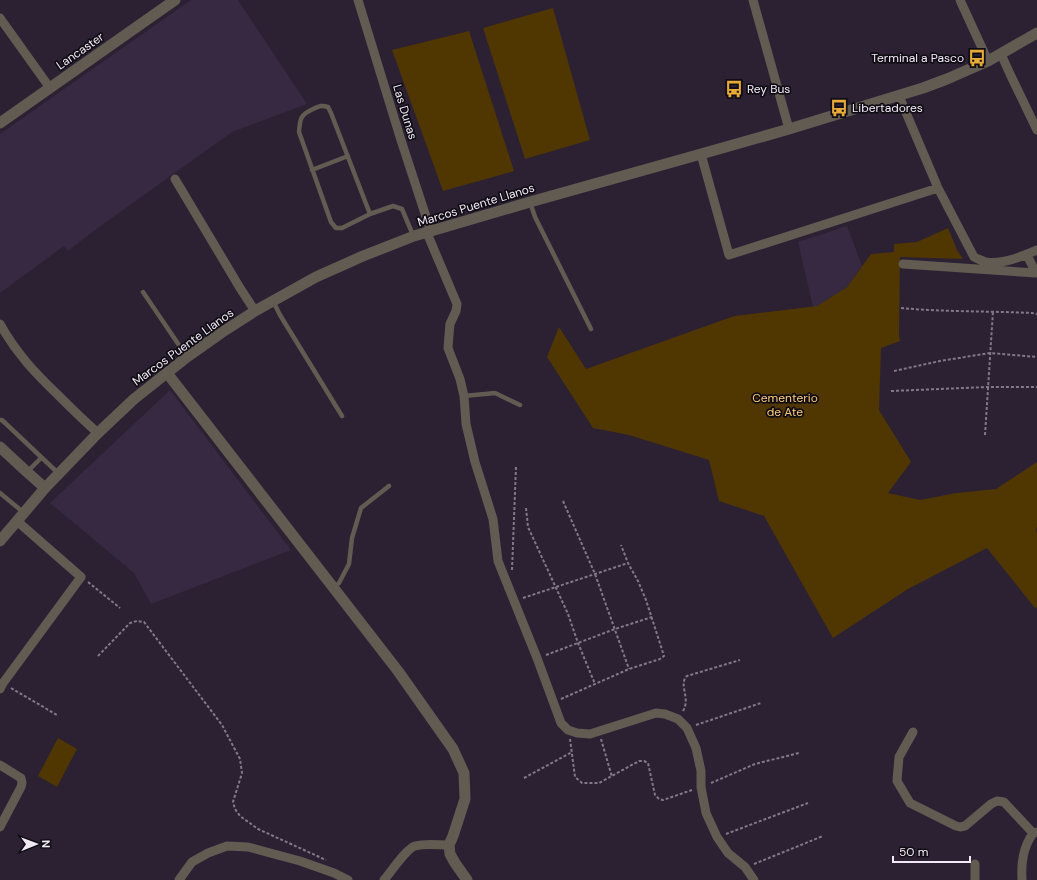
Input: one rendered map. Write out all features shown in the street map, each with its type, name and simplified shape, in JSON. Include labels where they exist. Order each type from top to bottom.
[{"type":"street","name":"Lancaster","points":[[0,123],[175,0]]},
{"type":"street","name":"Las Dunas","points":[[358,0],[429,232],[457,304],[456,311],[450,324],[448,348],[460,379],[464,396],[466,424],[475,462],[493,519],[498,561],[561,723],[568,730]]},
{"type":"street","points":[[753,0],[789,129]]},
{"type":"street","points":[[960,0],[988,61]]},
{"type":"street","points":[[0,18],[50,88]]},
{"type":"street","name":"Marcos Puente Llanos","points":[[0,541],[58,474],[134,399],[187,357],[255,311],[316,277],[363,256],[414,236],[899,96],[947,79],[988,61],[1037,33]]},
{"type":"street","points":[[1001,54],[1037,130]]},
{"type":"street","points":[[899,96],[938,188],[974,257],[987,262],[1004,262],[1027,255],[1037,250]]},
{"type":"street","points":[[701,154],[729,255],[938,188]]},
{"type":"street","points":[[175,179],[255,311]]},
{"type":"street","points":[[1027,255],[1037,273]]},
{"type":"street","points":[[903,264],[1037,273]]},
{"type":"street","points":[[0,324],[27,364],[78,416],[98,433]]},
{"type":"street","points":[[167,373],[398,671],[453,749],[464,773],[465,799],[449,845],[450,854],[467,880]]},
{"type":"street","points":[[0,447],[45,488]]},
{"type":"street","points":[[1,684],[81,577],[20,517]]},
{"type":"street","points":[[568,730],[577,733],[590,734],[656,713],[665,714],[678,719],[687,728],[696,748],[701,771],[701,787],[706,813],[717,837],[728,853],[745,867],[754,880]]},
{"type":"street","points":[[913,732],[899,757],[897,781],[910,803],[960,827],[965,826],[997,800],[1004,802],[1035,833],[1027,842],[1022,860],[1022,880]]},
{"type":"street","points":[[0,765],[21,778],[22,783],[0,827]]},
{"type":"street","points":[[384,880],[408,850],[414,846],[449,845]]},
{"type":"street","points":[[179,880],[192,862],[208,852],[227,846],[248,847],[300,861],[334,873],[348,880]]},
{"type":"street","points":[[975,864],[975,880]]},
{"type":"lane","points":[[370,214],[328,108],[321,106],[304,113],[299,122],[299,132],[331,222],[336,228],[342,228],[370,214],[393,206],[402,209],[414,236]]},
{"type":"lane","points":[[312,170],[348,156]]},
{"type":"lane","points":[[530,202],[535,217],[591,329]]},
{"type":"lane","points":[[143,292],[187,357]]},
{"type":"lane","points":[[273,301],[280,315],[342,416]]},
{"type":"lane","points":[[464,396],[496,393],[520,405]]},
{"type":"lane","points":[[0,420],[2,420],[58,474]]},
{"type":"lane","points":[[27,472],[41,458]]},
{"type":"lane","points":[[333,588],[339,583],[349,564],[352,538],[361,508],[389,486]]},
{"type":"lane","points":[[0,493],[20,517]]},
{"type":"path","points":[[901,308],[1037,314]]},
{"type":"path","points":[[985,435],[993,311]]},
{"type":"path","points":[[894,371],[990,353],[1037,357]]},
{"type":"path","points":[[891,391],[1037,387]]},
{"type":"path","points":[[509,587],[512,573],[516,467]]},
{"type":"path","points":[[564,501],[595,574],[629,669]]},
{"type":"path","points":[[526,508],[528,527],[568,614],[595,684]]},
{"type":"path","points":[[554,703],[629,669],[660,659],[664,656],[641,587],[628,563],[621,545]]},
{"type":"path","points":[[514,601],[628,563]]},
{"type":"path","points":[[81,577],[120,608]]},
{"type":"path","points":[[537,658],[614,629],[652,618]]},
{"type":"path","points":[[98,656],[130,623],[137,621],[144,622],[222,725],[240,759],[242,773],[233,802],[235,809],[240,816],[258,829],[330,862]]},
{"type":"path","points":[[678,719],[685,707],[686,699],[683,683],[687,676],[740,660]]},
{"type":"path","points":[[1,684],[57,715]]},
{"type":"path","points":[[687,728],[762,703]]},
{"type":"path","points":[[568,730],[575,777],[582,783],[599,783],[639,761],[644,761],[648,763],[655,795],[659,799],[663,800],[701,787],[755,764],[799,753]]},
{"type":"path","points":[[598,731],[612,776]]},
{"type":"path","points":[[524,778],[572,752]]},
{"type":"path","points":[[717,837],[808,803]]},
{"type":"path","points":[[745,867],[823,836]]},
{"type":"shaded area","points":[[191,0],[238,0],[307,104],[232,132],[68,251],[64,246],[0,293],[0,134]]},
{"type":"shaded area","points":[[847,226],[862,266],[847,287],[813,307],[798,242]]},
{"type":"shaded area","points":[[170,390],[291,550],[151,604],[134,573],[50,503]]},
{"type":"green space","points":[[553,8],[590,140],[525,159],[483,28]]},
{"type":"green space","points":[[469,31],[514,171],[443,191],[392,50]]},
{"type":"green space","name":"Cementerio de Ate","points":[[948,228],[957,250],[963,259],[900,257],[900,341],[881,348],[879,410],[911,462],[888,493],[920,500],[956,493],[996,489],[1037,462],[1037,607],[1035,608],[987,548],[908,589],[833,638],[764,516],[719,501],[709,460],[629,435],[593,428],[547,357],[559,327],[586,369],[734,316],[817,306],[847,287],[871,254],[894,252],[894,244],[917,242]]},
{"type":"green space","points":[[58,738],[77,749],[57,787],[38,776]]},
{"type":"place","name":"Terminal a Pasco","points":[[977,58]]},
{"type":"place","name":"Rey Bus","points":[[734,89]]},
{"type":"place","name":"Libertadores","points":[[839,108]]}]
